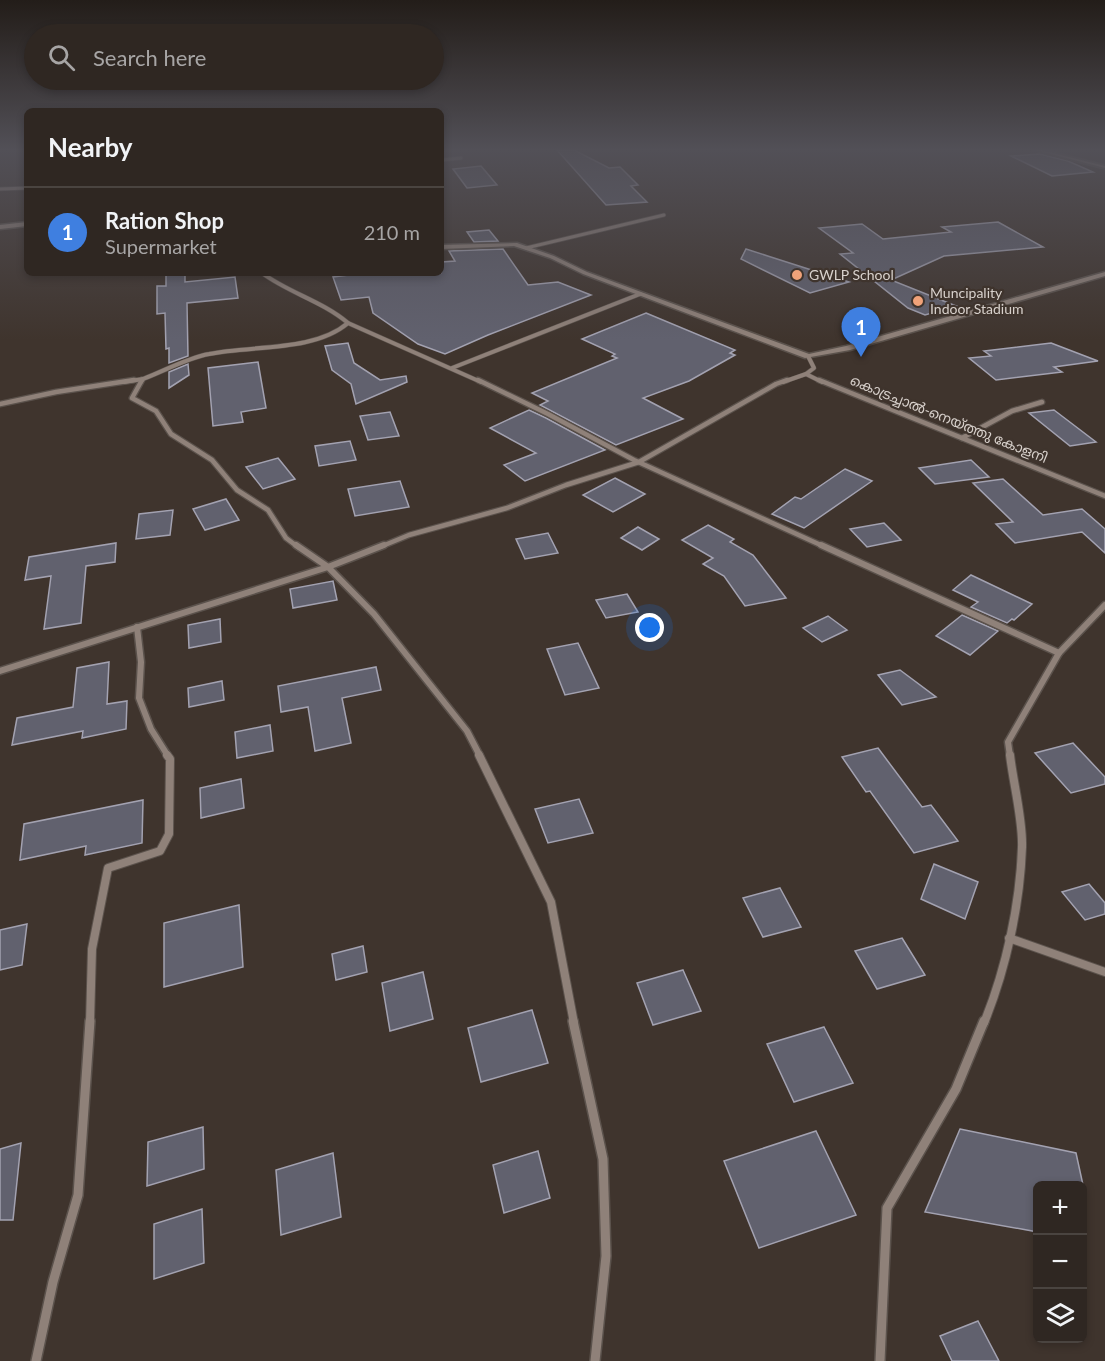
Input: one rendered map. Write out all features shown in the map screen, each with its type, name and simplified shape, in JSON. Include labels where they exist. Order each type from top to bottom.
[{"type":"main road","points":[[0,227],[24,224]]},
{"type":"main road","points":[[444,247],[515,244],[640,294],[808,356],[847,348],[1105,274]]},
{"type":"street","points":[[526,248],[664,215]]},
{"type":"street","points":[[266,276],[331,307],[348,323],[452,368],[548,414],[639,462],[1059,653]]},
{"type":"street","points":[[452,368],[640,294]]},
{"type":"street","points":[[0,404],[56,392],[143,380],[207,354],[318,339],[335,334],[348,323]]},
{"type":"street","points":[[0,671],[328,567],[409,535],[507,508],[566,485],[639,462],[776,384],[806,374],[814,368],[808,356]]},
{"type":"street","name":"കൊട്രച്ചാൽ-നെയ്ത്തു കോളനി","points":[[806,374],[1105,496]]},
{"type":"street","points":[[143,380],[132,398],[156,411],[171,434],[212,460],[237,490],[268,510],[286,538],[328,567],[374,614],[467,731],[551,902],[580,1057],[603,1159],[606,1256],[595,1361]]},
{"type":"street","points":[[962,438],[1012,411],[1042,402]]},
{"type":"street","points":[[880,1361],[888,1208],[956,1089],[997,991],[1014,914],[1022,845],[1008,742],[1059,653],[1105,605]]},
{"type":"street","points":[[36,1361],[52,1282],[78,1196],[89,1043],[92,949],[108,868],[160,851],[169,834],[170,759],[151,729],[138,698],[141,663],[137,627]]},
{"type":"street","points":[[1009,938],[1105,972]]},
{"type":"building","points":[[998,222],[1043,247],[944,256],[891,280],[956,306],[925,315],[908,308],[840,254],[853,253],[819,228],[862,224],[883,239],[951,232],[942,227]]},
{"type":"building","points":[[489,230],[498,241],[474,242],[467,232]]},
{"type":"building","points":[[503,249],[528,285],[558,282],[591,295],[445,354],[418,344],[373,313],[369,297],[341,300],[333,277],[444,276],[444,262],[455,261],[449,251]]},
{"type":"building","name":"GWLP School","points":[[746,249],[849,282],[810,293],[741,259]]},
{"type":"building","points":[[166,276],[185,276],[185,282],[235,277],[238,298],[187,303],[188,356],[169,363],[169,348],[166,349],[165,313],[157,314],[157,286],[166,286]]},
{"type":"building","points":[[646,313],[735,350],[730,353],[735,355],[689,381],[643,398],[683,419],[616,445],[540,405],[548,401],[532,393],[617,358],[612,356],[615,354],[582,339]]},
{"type":"building","points":[[348,343],[354,363],[380,380],[406,376],[407,382],[356,404],[351,384],[332,370],[325,346]]},
{"type":"building","points":[[1051,343],[1098,361],[1054,367],[1062,372],[996,380],[969,358],[991,356],[984,351]]},
{"type":"building","points":[[258,362],[266,408],[241,412],[243,422],[213,426],[208,368]]},
{"type":"building","points":[[188,364],[189,375],[169,388],[169,372]]},
{"type":"building","points":[[529,410],[605,450],[525,481],[504,465],[536,453],[490,428]]},
{"type":"building","points":[[1054,410],[1096,442],[1070,446],[1029,413]]},
{"type":"building","points":[[390,412],[399,436],[368,440],[360,416]]},
{"type":"building","points":[[350,441],[356,460],[319,466],[315,446]]},
{"type":"building","points":[[278,458],[295,479],[263,489],[246,467]]},
{"type":"building","points":[[971,460],[989,477],[935,484],[919,468]]},
{"type":"building","points":[[845,469],[872,481],[804,528],[772,514],[795,497],[801,499]]},
{"type":"building","points":[[615,478],[645,494],[613,512],[583,495]]},
{"type":"building","points":[[1003,479],[1043,515],[1082,509],[1105,529],[1105,553],[1082,532],[1015,543],[996,524],[1013,522],[973,483]]},
{"type":"building","points":[[400,481],[409,507],[355,516],[348,489]]},
{"type":"building","points":[[226,499],[239,520],[205,530],[193,509]]},
{"type":"building","points":[[173,510],[170,535],[136,539],[139,514]]},
{"type":"building","points":[[884,523],[901,540],[867,547],[850,529]]},
{"type":"building","points":[[708,525],[734,539],[730,542],[753,555],[786,598],[745,606],[724,576],[703,564],[713,558],[682,540]]},
{"type":"building","points":[[638,527],[659,539],[642,550],[621,538]]},
{"type":"building","points":[[548,533],[558,553],[525,559],[516,539]]},
{"type":"building","points":[[116,543],[115,562],[86,566],[81,623],[44,629],[51,576],[25,580],[29,557]]},
{"type":"building","points":[[971,575],[1032,604],[1014,620],[1007,623],[971,607],[978,602],[953,590]]},
{"type":"building","points":[[333,581],[337,600],[293,608],[290,589]]},
{"type":"building","points":[[627,594],[638,612],[606,618],[596,600]]},
{"type":"building","points":[[962,615],[998,631],[970,655],[936,636]]},
{"type":"building","points":[[828,616],[847,630],[822,642],[803,628]]},
{"type":"building","points":[[220,619],[221,642],[189,648],[188,625]]},
{"type":"building","points":[[578,643],[599,688],[565,695],[547,649]]},
{"type":"building","points":[[109,662],[107,704],[127,701],[126,729],[82,738],[83,731],[12,745],[17,718],[73,707],[77,668]]},
{"type":"building","points":[[376,667],[381,690],[342,698],[351,743],[315,751],[308,707],[281,712],[278,686]]},
{"type":"building","points":[[900,670],[936,697],[902,705],[878,675]]},
{"type":"building","points":[[222,681],[224,700],[189,707],[188,688]]},
{"type":"building","points":[[270,725],[273,751],[237,758],[235,732]]},
{"type":"building","points":[[1073,743],[1105,777],[1105,784],[1071,793],[1035,753]]},
{"type":"building","points":[[878,748],[922,807],[931,805],[958,841],[914,853],[870,791],[866,792],[842,757]]},
{"type":"building","points":[[241,779],[244,808],[201,818],[200,788]]},
{"type":"building","points":[[579,799],[593,833],[548,843],[535,809]]},
{"type":"building","points":[[143,800],[142,843],[85,855],[86,846],[20,860],[24,824]]},
{"type":"building","points":[[934,864],[978,882],[965,919],[921,899]]},
{"type":"building","points":[[1089,884],[1105,903],[1105,914],[1085,920],[1062,892]]},
{"type":"building","points":[[780,888],[801,927],[763,937],[743,898]]},
{"type":"building","points":[[239,905],[243,967],[164,987],[164,923]]},
{"type":"building","points":[[27,924],[22,965],[0,970],[0,930]]},
{"type":"building","points":[[902,938],[925,975],[877,989],[855,951]]},
{"type":"building","points":[[363,946],[367,972],[336,980],[332,954]]},
{"type":"building","points":[[683,970],[701,1011],[653,1025],[637,983]]},
{"type":"building","points":[[423,972],[433,1019],[390,1031],[382,983]]},
{"type":"building","points":[[532,1010],[548,1063],[481,1082],[468,1028]]},
{"type":"building","points":[[824,1027],[853,1083],[794,1102],[767,1044]]},
{"type":"building","points":[[203,1127],[204,1169],[147,1186],[148,1142]]},
{"type":"building","points":[[960,1129],[1076,1153],[1082,1181],[1033,1181],[1033,1231],[925,1212]]},
{"type":"building","points":[[816,1131],[856,1215],[759,1248],[724,1161]]},
{"type":"building","points":[[21,1143],[13,1220],[0,1220],[0,1149]]},
{"type":"building","points":[[538,1151],[550,1198],[504,1213],[493,1165]]},
{"type":"building","points":[[333,1153],[341,1217],[281,1235],[276,1170]]},
{"type":"building","points":[[202,1209],[204,1263],[154,1279],[154,1224]]},
{"type":"building","points":[[978,1321],[999,1361],[952,1361],[940,1336]]},
{"type":"place","name":"GWLP School","points":[[797,275]]},
{"type":"place","name":"Muncipality Indoor Stadium","points":[[918,301]]},
{"type":"place","name":"Ration Shop","points":[[861,357]]}]
